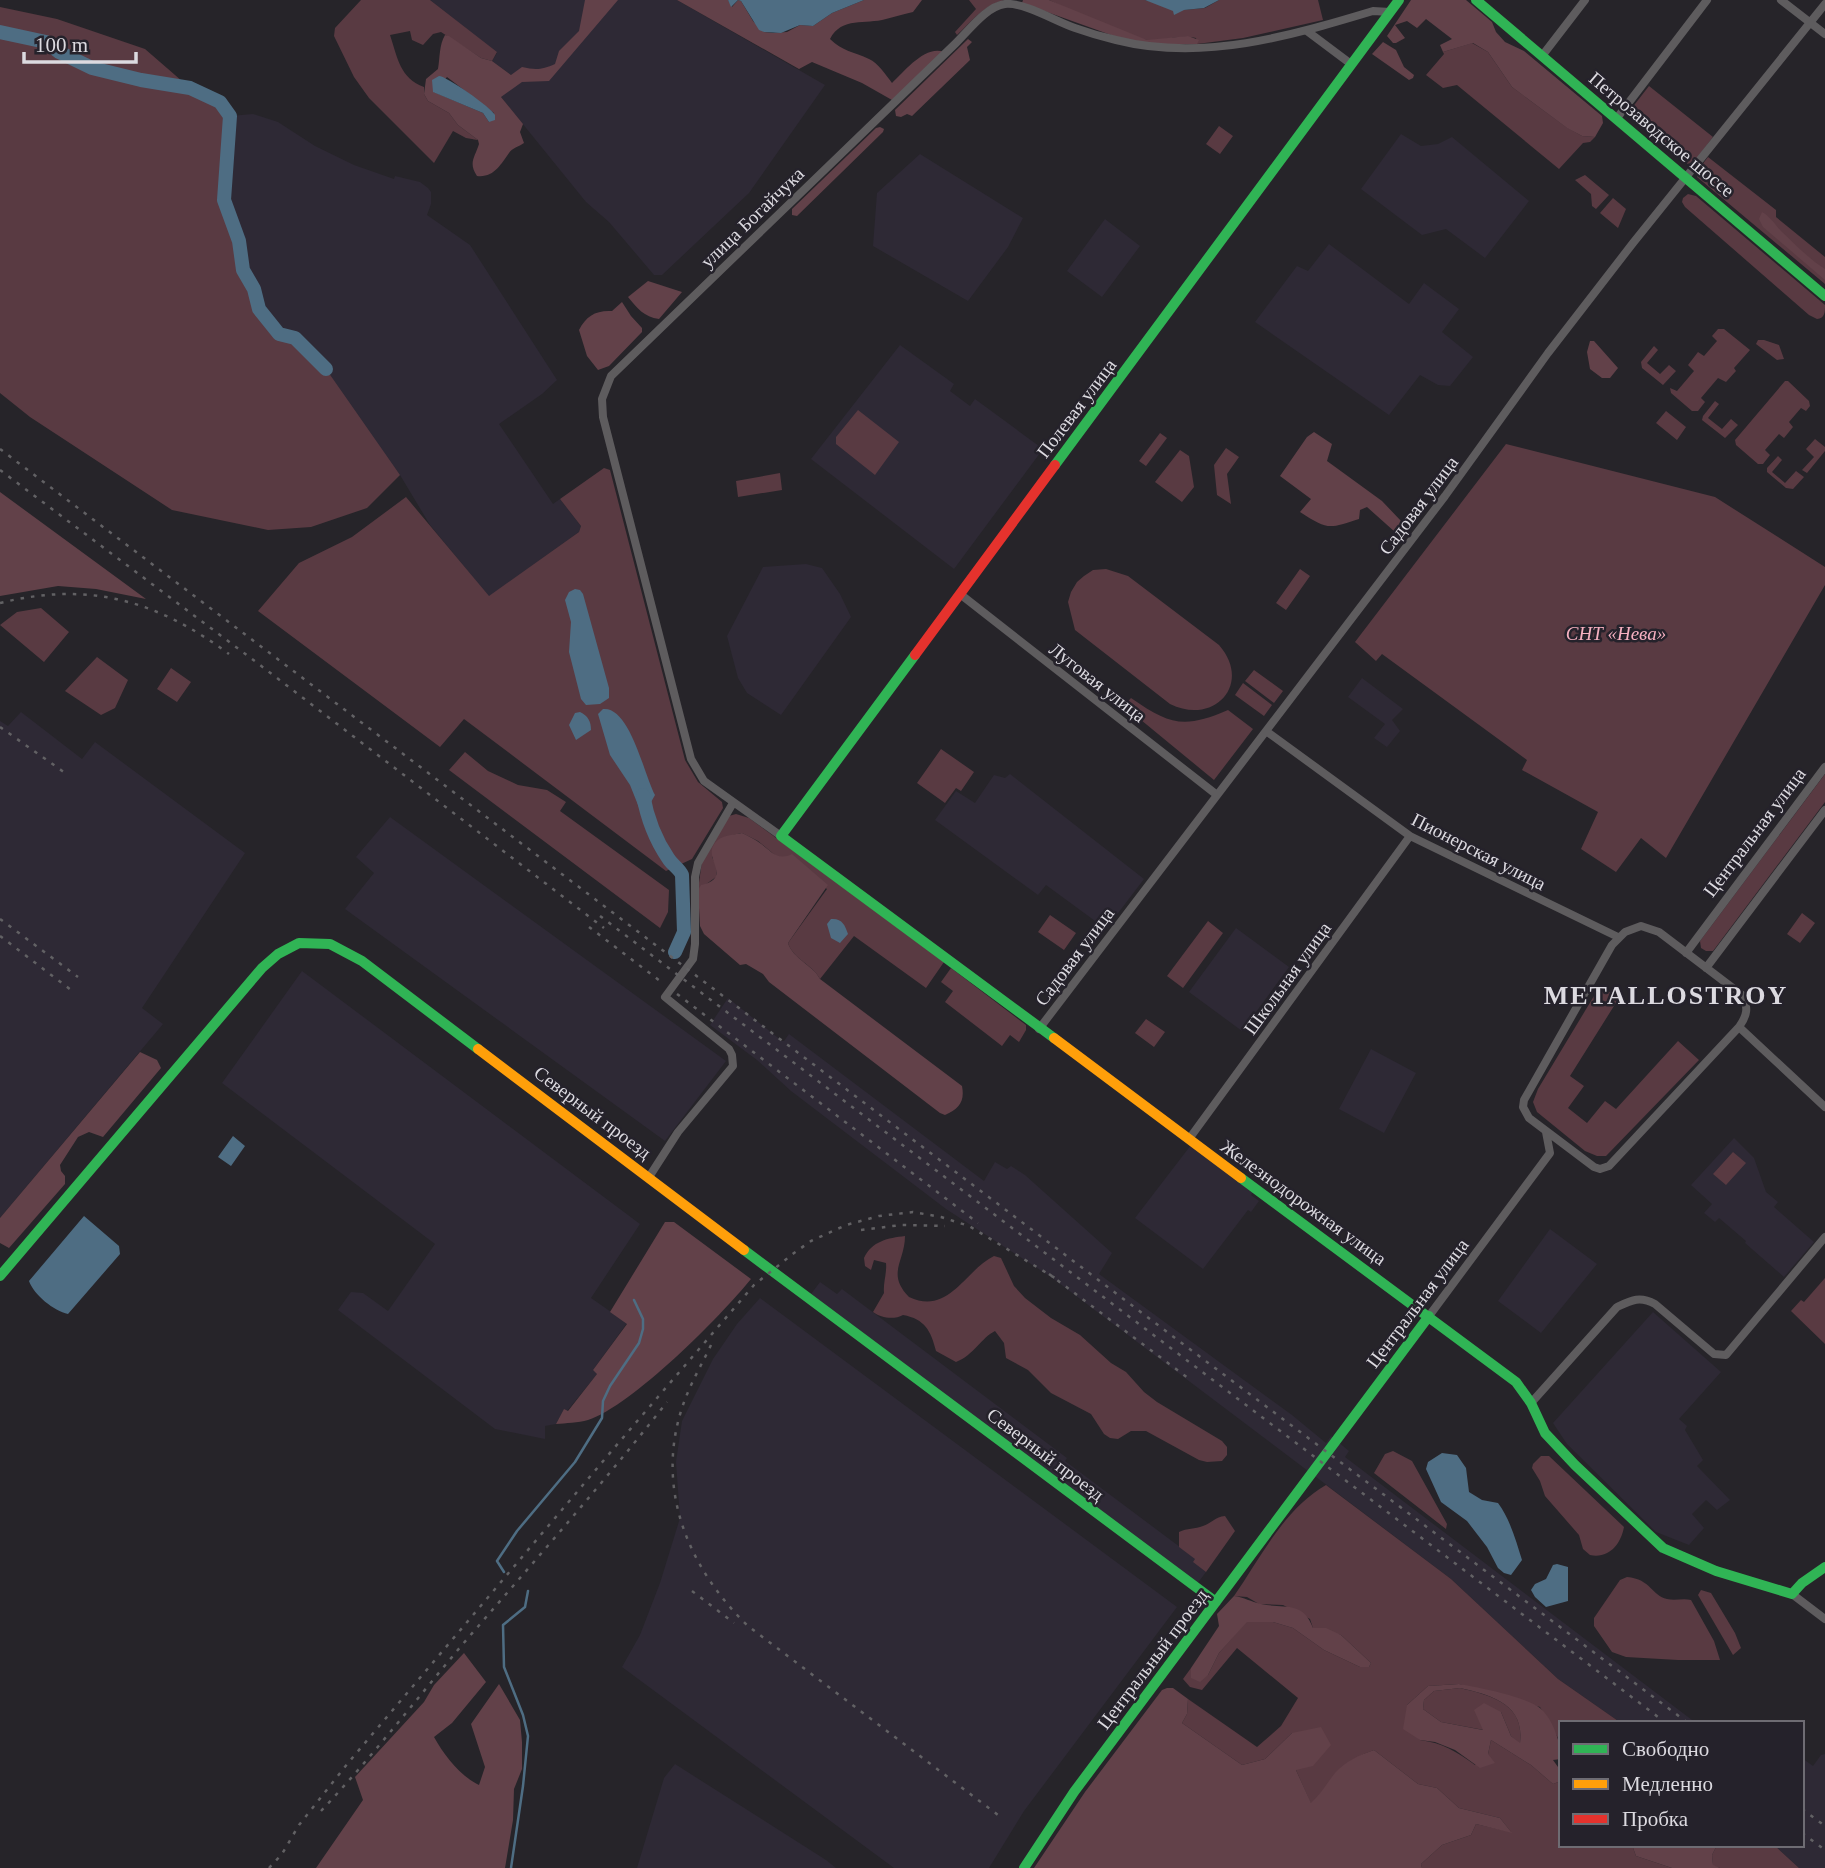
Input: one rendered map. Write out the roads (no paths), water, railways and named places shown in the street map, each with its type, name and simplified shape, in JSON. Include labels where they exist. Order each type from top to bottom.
[{"type":"street","name":"Полевая улица","points":[[781,836],[1399,0]]},
{"type":"street","name":"Петрозаводское шоссе","points":[[1476,0],[1825,296]]},
{"type":"street","points":[[1542,56],[1585,0]]},
{"type":"street","points":[[1617,118],[1707,0]]},
{"type":"street","points":[[1781,0],[1825,34]]},
{"type":"street","name":"улица Богайчука","points":[[781,836],[704,781],[695,770],[603,417],[601,399],[611,376],[979,20],[1002,4],[1016,5],[1090,33],[1140,46],[1209,48],[1270,40],[1373,11],[1390,12]]},
{"type":"street","name":"Садовая улица","points":[[1040,1029],[1445,496],[1549,353],[1686,176],[1825,4]]},
{"type":"street","points":[[1307,31],[1351,64]]},
{"type":"street","name":"Луговая улица","points":[[960,594],[1217,795]]},
{"type":"street","name":"Пионерская улица","points":[[1266,731],[1410,836],[1618,937]]},
{"type":"street","name":"Центральная улица","points":[[1686,953],[1825,766]]},
{"type":"street","points":[[649,1177],[678,1132],[733,1066],[729,1049],[665,997],[693,959],[695,877],[698,863],[733,803]]},
{"type":"street","points":[[1706,968],[1825,810]]},
{"type":"street","name":"Железнодорожная улица","points":[[781,836],[1516,1382],[1531,1402],[1545,1433],[1663,1548],[1685,1560],[1792,1594]]},
{"type":"street","name":"Школьная улица","points":[[1189,1139],[1410,836]]},
{"type":"street","points":[[1632,928],[1650,928],[1686,953],[1742,995],[1747,1013],[1739,1027],[1609,1167],[1594,1167],[1525,1113],[1523,1107],[1526,1094],[1618,937],[1632,928]]},
{"type":"street","name":"Северный проезд","points":[[0,1276],[262,968],[278,954],[299,943],[330,944],[362,961],[1216,1602]]},
{"type":"street","points":[[1739,1027],[1825,1107]]},
{"type":"street","points":[[1546,1132],[1550,1153],[1576,1155]]},
{"type":"street","name":"Центральная улица","points":[[1311,1474],[1550,1153]]},
{"type":"street","points":[[1531,1402],[1617,1307],[1629,1301],[1645,1298],[1714,1354],[1726,1355],[1825,1237]]},
{"type":"street","name":"Центральный проезд","points":[[1024,1868],[1074,1792],[1311,1474]]},
{"type":"street","points":[[1825,1567],[1802,1583],[1792,1594],[1825,1619]]},
{"type":"water","points":[[728,0],[738,0],[731,7]]},
{"type":"water","points":[[738,0],[864,0],[832,13],[813,26],[800,25],[781,33],[759,30]]},
{"type":"water","points":[[1145,0],[1219,0],[1204,8],[1184,10],[1174,15],[1173,11]]},
{"type":"water","points":[[439,76],[459,86],[486,106],[495,115],[495,120],[489,122],[483,113],[433,92],[432,80]]},
{"type":"water","points":[[575,589],[583,594],[609,688],[609,698],[600,704],[586,705],[581,699],[569,652],[571,622],[565,600],[569,592]]},
{"type":"water","points":[[603,709],[613,711],[621,718],[635,743],[655,795],[646,811],[640,810],[630,785],[610,755],[598,714]]},
{"type":"water","points":[[580,712],[588,719],[591,730],[576,740],[569,725],[575,713]]},
{"type":"water","points":[[831,919],[840,921],[847,931],[848,934],[840,943],[831,938],[827,924]]},
{"type":"water","points":[[233,1136],[245,1146],[231,1166],[218,1157]]},
{"type":"water","points":[[84,1216],[119,1246],[120,1254],[68,1314],[45,1302],[29,1281]]},
{"type":"water","points":[[1442,1453],[1457,1455],[1466,1468],[1469,1492],[1482,1500],[1498,1503],[1502,1509],[1522,1560],[1511,1575],[1498,1568],[1487,1547],[1467,1521],[1441,1502],[1426,1469],[1428,1462]]},
{"type":"water","points":[[1553,1565],[1568,1567],[1568,1601],[1546,1607],[1531,1590],[1535,1584],[1546,1579]]},
{"type":"waterway","points":[[0,32],[46,42],[59,52],[92,68],[190,88],[220,102],[230,116],[224,200],[239,241],[243,270],[254,289],[259,309],[279,334],[295,338],[326,369]]},
{"type":"waterway","points":[[643,795],[649,820],[659,843],[682,875],[684,932],[675,952]]},
{"type":"waterway","points":[[504,1572],[497,1561],[517,1531],[575,1462],[602,1418],[603,1401],[610,1386],[639,1343],[643,1319],[634,1300]]},
{"type":"waterway","points":[[511,1868],[528,1736],[523,1715],[504,1667],[503,1625],[525,1607],[528,1591]]},
{"type":"railway","points":[[0,449],[1685,1721]]},
{"type":"railway","points":[[0,470],[604,928]]},
{"type":"railway","points":[[0,603],[63,594],[120,600],[175,620],[229,654]]},
{"type":"railway","points":[[0,727],[68,775]]},
{"type":"railway","points":[[600,916],[1663,1721]]},
{"type":"railway","points":[[0,919],[78,977]]},
{"type":"railway","points":[[589,927],[664,984]]},
{"type":"railway","points":[[0,936],[71,990]]},
{"type":"railway","points":[[677,994],[978,1223]]},
{"type":"railway","points":[[269,1868],[348,1763],[615,1447],[754,1285],[794,1253],[811,1241],[846,1225],[879,1216],[913,1212],[969,1226],[1055,1278]]},
{"type":"railway","points":[[861,1230],[901,1225],[945,1226]]},
{"type":"railway","points":[[1049,1274],[1188,1378]]},
{"type":"railway","points":[[711,1345],[682,1408],[675,1439],[673,1469],[675,1498],[683,1526],[694,1554],[709,1579],[727,1604],[748,1626],[998,1815]]},
{"type":"railway","points":[[321,1811],[667,1402]]},
{"type":"railway","points":[[692,1591],[734,1623]]},
{"type":"railway","points":[[1804,1810],[1825,1826]]},
{"type":"railway","points":[[1804,1834],[1825,1850]]},
{"type":"district","name":"METALLOSTROY","points":[[1666,995]]},
{"type":"park label","name":"СНТ «Нева»","points":[[1616,633]]}]
